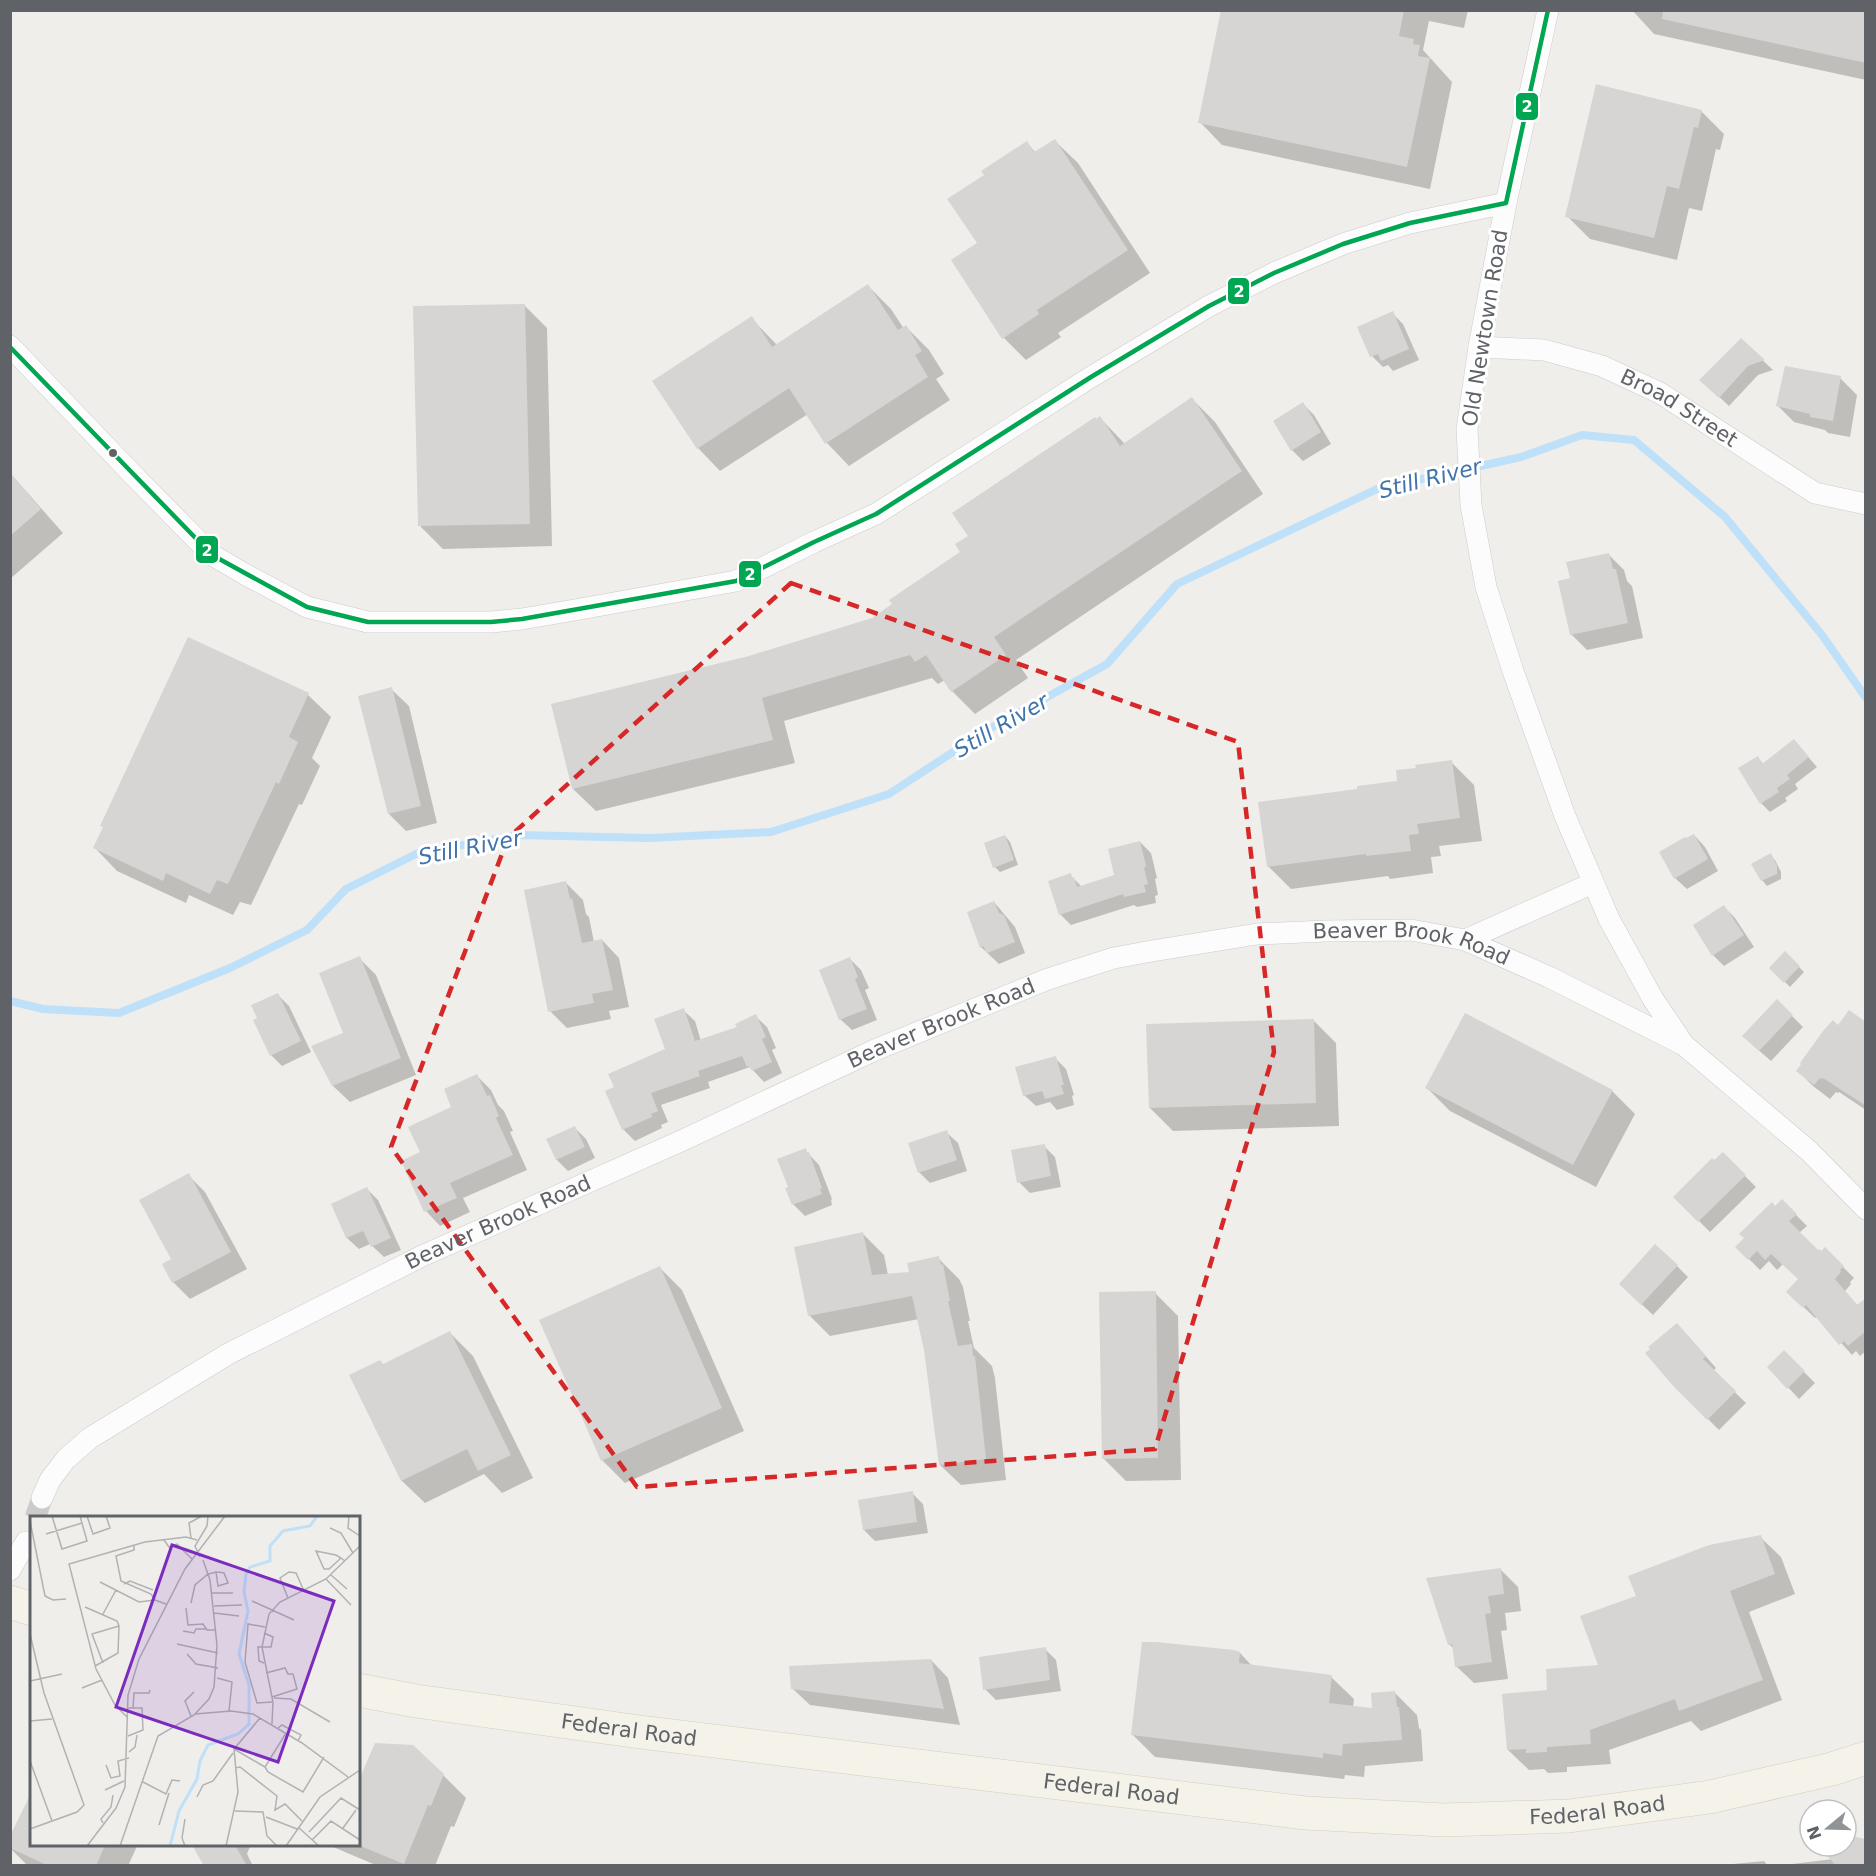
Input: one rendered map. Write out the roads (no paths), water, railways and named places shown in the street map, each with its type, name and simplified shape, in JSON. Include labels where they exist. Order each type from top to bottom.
[{"type":"main road","name":"Federal Road","points":[[360,1690],[416,1701],[639,1732],[1305,1813],[1444,1820],[1569,1816],[1710,1797],[1832,1769],[1866,1758]]},
{"type":"street","name":"Old Newtown Road","points":[[1548,10],[1506,203],[1479,347],[1467,429],[1471,504],[1486,587],[1519,691],[1565,816],[1608,919],[1653,999],[1684,1045]]},
{"type":"street","points":[[10,345],[212,555],[248,576],[307,607],[368,622],[491,622],[522,619],[736,581],[876,514],[1091,377],[1209,306],[1274,273],[1343,244],[1410,223],[1506,203]]},
{"type":"street","name":"Broad Street","points":[[1479,347],[1544,350],[1602,366],[1660,393],[1815,493],[1866,504]]},
{"type":"street","points":[[1465,940],[1593,883]]},
{"type":"street","name":"Beaver Brook Road","points":[[42,1498],[50,1480],[66,1459],[90,1438],[228,1354],[422,1256],[875,1050],[1048,979],[1114,958],[1257,934],[1411,930],[1465,940],[1549,977],[1684,1045],[1809,1151],[1866,1209]]},
{"type":"street","points":[[10,1570],[27,1542]]},
{"type":"waterway","name":"Still River","points":[[10,1001],[43,1009],[119,1013],[230,968],[307,930],[346,889],[418,853],[518,835],[649,838],[771,832],[889,794],[982,733],[1107,664],[1177,584],[1377,489],[1521,457],[1582,435],[1634,440],[1725,517],[1822,635],[1866,698]]},
{"type":"tunnel","points":[[36,1516],[42,1498]]}]
